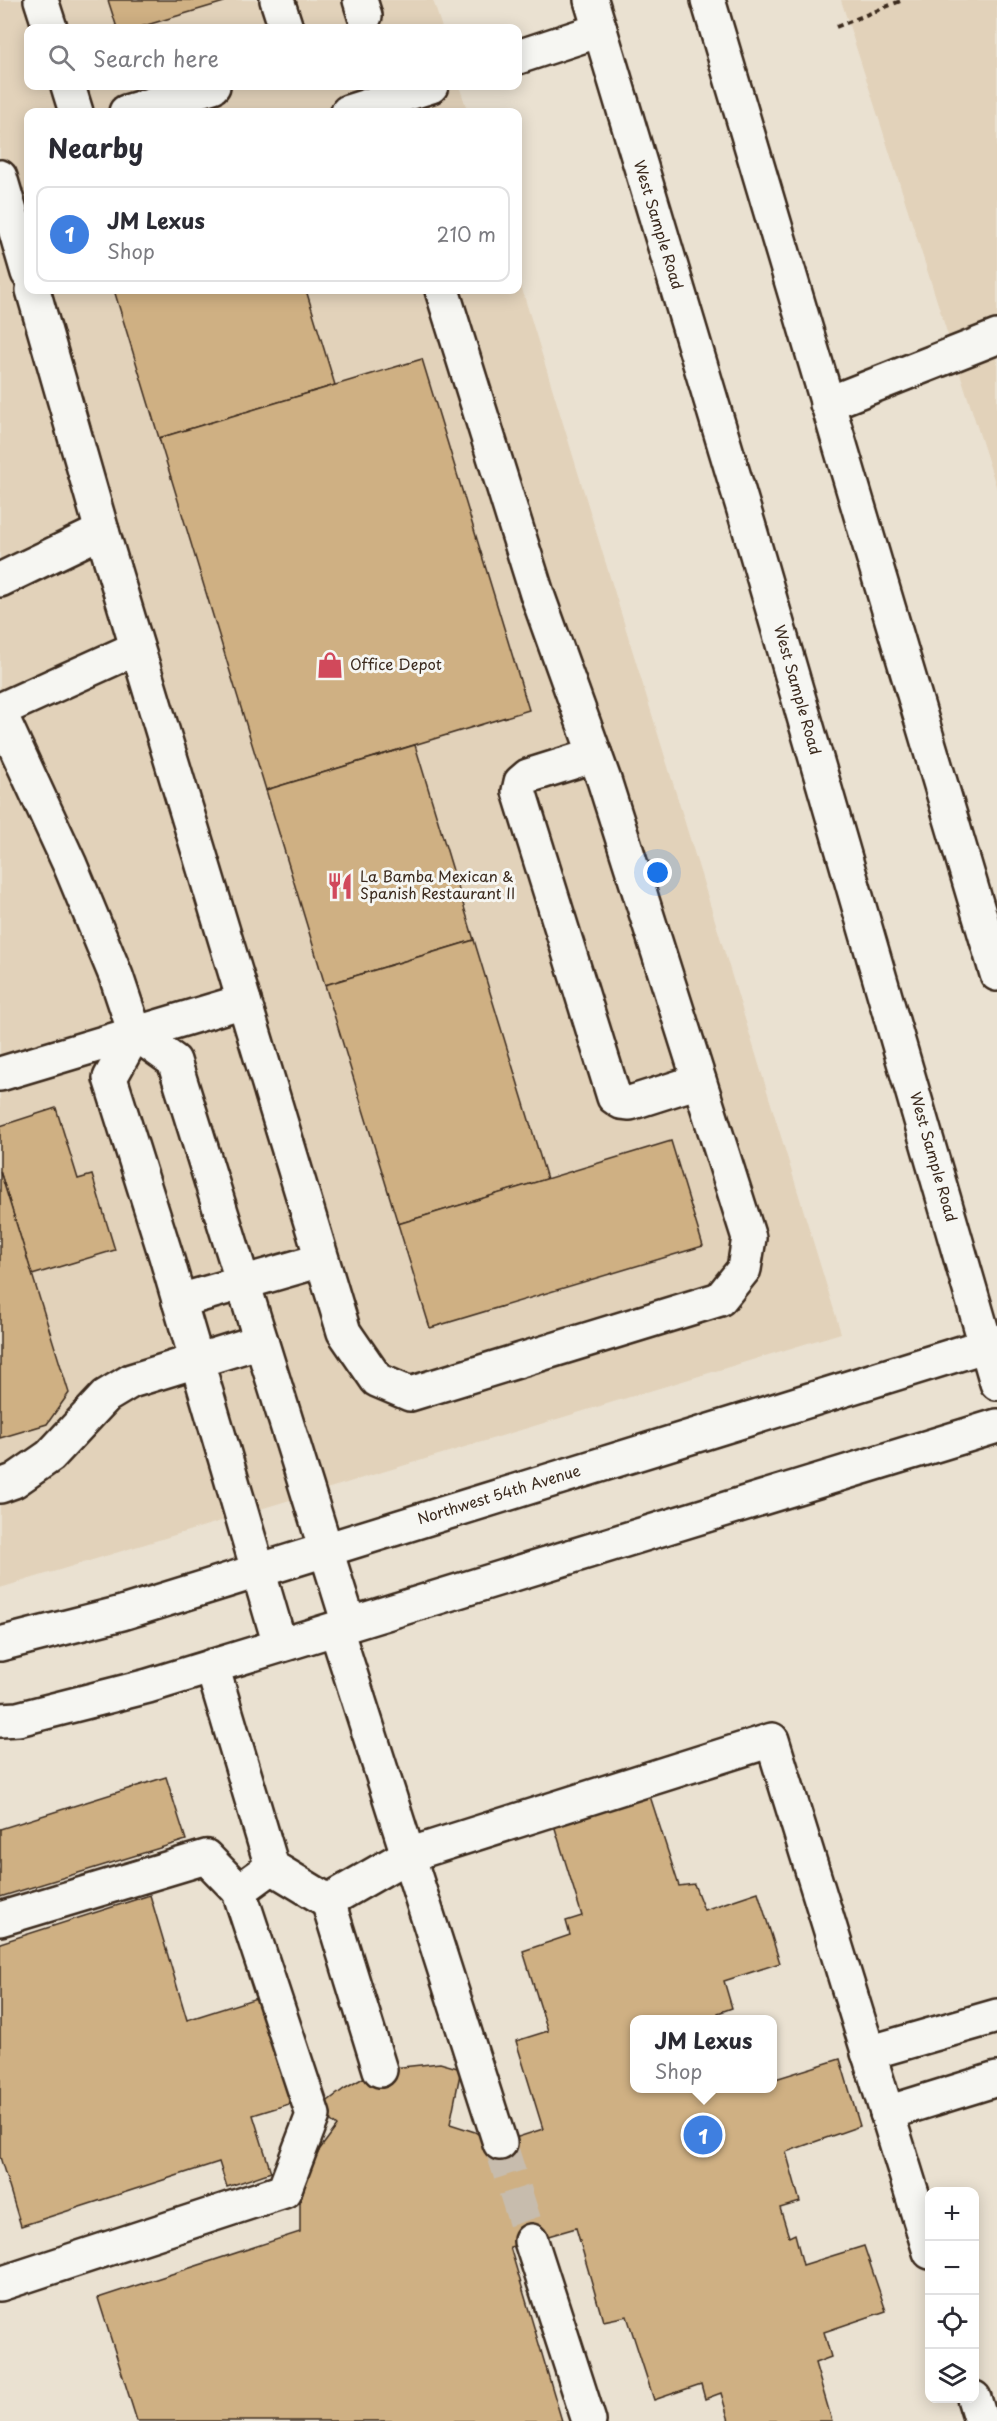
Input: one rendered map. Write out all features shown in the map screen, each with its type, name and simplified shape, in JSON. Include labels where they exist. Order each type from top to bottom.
[{"type":"main road","points":[[41,0],[49,24]]},
{"type":"main road","points":[[277,0],[285,24]]},
{"type":"main road","points":[[708,0],[997,974]]},
{"type":"main road","points":[[522,55],[596,15]]},
{"type":"main road","name":"West Sample Road","points":[[596,15],[992,1344],[997,1383]]},
{"type":"main road","points":[[69,90],[75,108]]},
{"type":"main road","points":[[139,108],[200,90]]},
{"type":"main road","points":[[386,107],[422,90]]},
{"type":"main road","points":[[0,177],[24,259]]},
{"type":"main road","points":[[34,294],[102,531],[344,1332],[377,1380],[410,1394],[720,1299],[744,1269],[749,1238],[595,755],[537,594],[443,294]]},
{"type":"main road","points":[[827,404],[997,338]]},
{"type":"main road","points":[[0,580],[102,531]]},
{"type":"main road","points":[[137,648],[0,712],[70,866],[116,976],[135,1033],[174,1061],[326,1548],[343,1627],[408,1855],[500,2143]]},
{"type":"main road","points":[[595,755],[528,776],[521,782],[519,791],[614,1097],[621,1102],[630,1103],[699,1081]]},
{"type":"main road","points":[[0,1074],[244,1000]]},
{"type":"main road","points":[[135,1033],[110,1078],[179,1301],[280,1645]]},
{"type":"main road","points":[[179,1301],[322,1260]]},
{"type":"main road","points":[[0,1486],[14,1481],[50,1456],[106,1396],[131,1381],[261,1341]]},
{"type":"main road","name":"Northwest 54th Avenue","points":[[0,1644],[122,1613],[326,1548],[992,1344]]},
{"type":"main road","points":[[0,1720],[18,1719],[126,1692],[997,1426]]},
{"type":"main road","points":[[212,1666],[272,1867],[328,1901],[380,2070]]},
{"type":"main road","points":[[328,1901],[408,1855],[772,1740],[927,2241]]},
{"type":"main road","points":[[0,1920],[206,1857],[239,1891],[313,2115],[284,2191],[0,2284]]},
{"type":"main road","points":[[239,1891],[272,1867]]},
{"type":"main road","points":[[868,2053],[997,2016]]},
{"type":"main road","points":[[887,2113],[997,2079]]},
{"type":"main road","points":[[531,2241],[588,2421]]},
{"type":"main road","points":[[976,2403],[981,2421]]},
{"type":"path","points":[[836,27],[903,0]]},
{"type":"shaded area","points":[[0,0],[433,0],[441,24],[24,24],[24,90],[460,90],[467,108],[24,108],[24,294],[522,294],[522,289],[841,1333],[0,1588]]},
{"type":"shaded area","points":[[841,0],[997,0],[997,489]]},
{"type":"building","points":[[108,0],[223,0],[224,2],[150,24],[116,24]]},
{"type":"building","points":[[115,294],[307,294],[335,385],[159,438]]},
{"type":"building","points":[[422,359],[529,710],[266,790],[159,438]]},
{"type":"building","points":[[415,745],[474,940],[325,985],[266,790]]},
{"type":"building","points":[[474,940],[547,1179],[398,1224],[325,985]]},
{"type":"building","points":[[56,1108],[78,1179],[92,1175],[115,1250],[32,1275],[0,1171],[0,1126]]},
{"type":"building","points":[[671,1141],[703,1246],[430,1328],[398,1224]]},
{"type":"building","points":[[0,1171],[69,1393],[47,1424],[0,1438]]},
{"type":"building","points":[[166,1777],[186,1840],[0,1897],[0,1829]]},
{"type":"building","points":[[649,1793],[679,1886],[694,1884],[704,1910],[758,1892],[780,1963],[724,1981],[732,2008],[718,2013],[719,2015],[630,2015],[630,2093],[777,2093],[777,2078],[840,2059],[860,2126],[786,2152],[800,2202],[780,2208],[789,2237],[795,2234],[803,2265],[864,2246],[886,2311],[824,2332],[831,2357],[815,2363],[832,2421],[729,2421],[721,2393],[705,2399],[701,2384],[654,2400],[627,2316],[603,2321],[576,2228],[510,2247],[562,2421],[137,2421],[98,2298],[300,2232],[300,2203],[308,2173],[320,2149],[337,2126],[317,2109],[344,2089],[365,2077],[392,2068],[440,2063],[461,2069],[450,2124],[475,2132],[493,2145],[543,2129],[516,2041],[548,2031],[523,1951],[570,1935],[566,1921],[582,1916],[554,1825]]},
{"type":"building","points":[[150,1895],[187,2020],[282,1990],[315,2096],[253,2115],[271,2172],[227,2187],[219,2162],[21,2226],[0,2157],[0,1943]]},
{"type":"tunnel","points":[[500,2143],[531,2241]]},
{"type":"place","name":"Office Depot","points":[[330,665]]},
{"type":"place","name":"La Bamba Mexican & Spanish Restaurant II","points":[[340,886]]},
{"type":"place","name":"JM Lexus","points":[[703,2135]]}]
